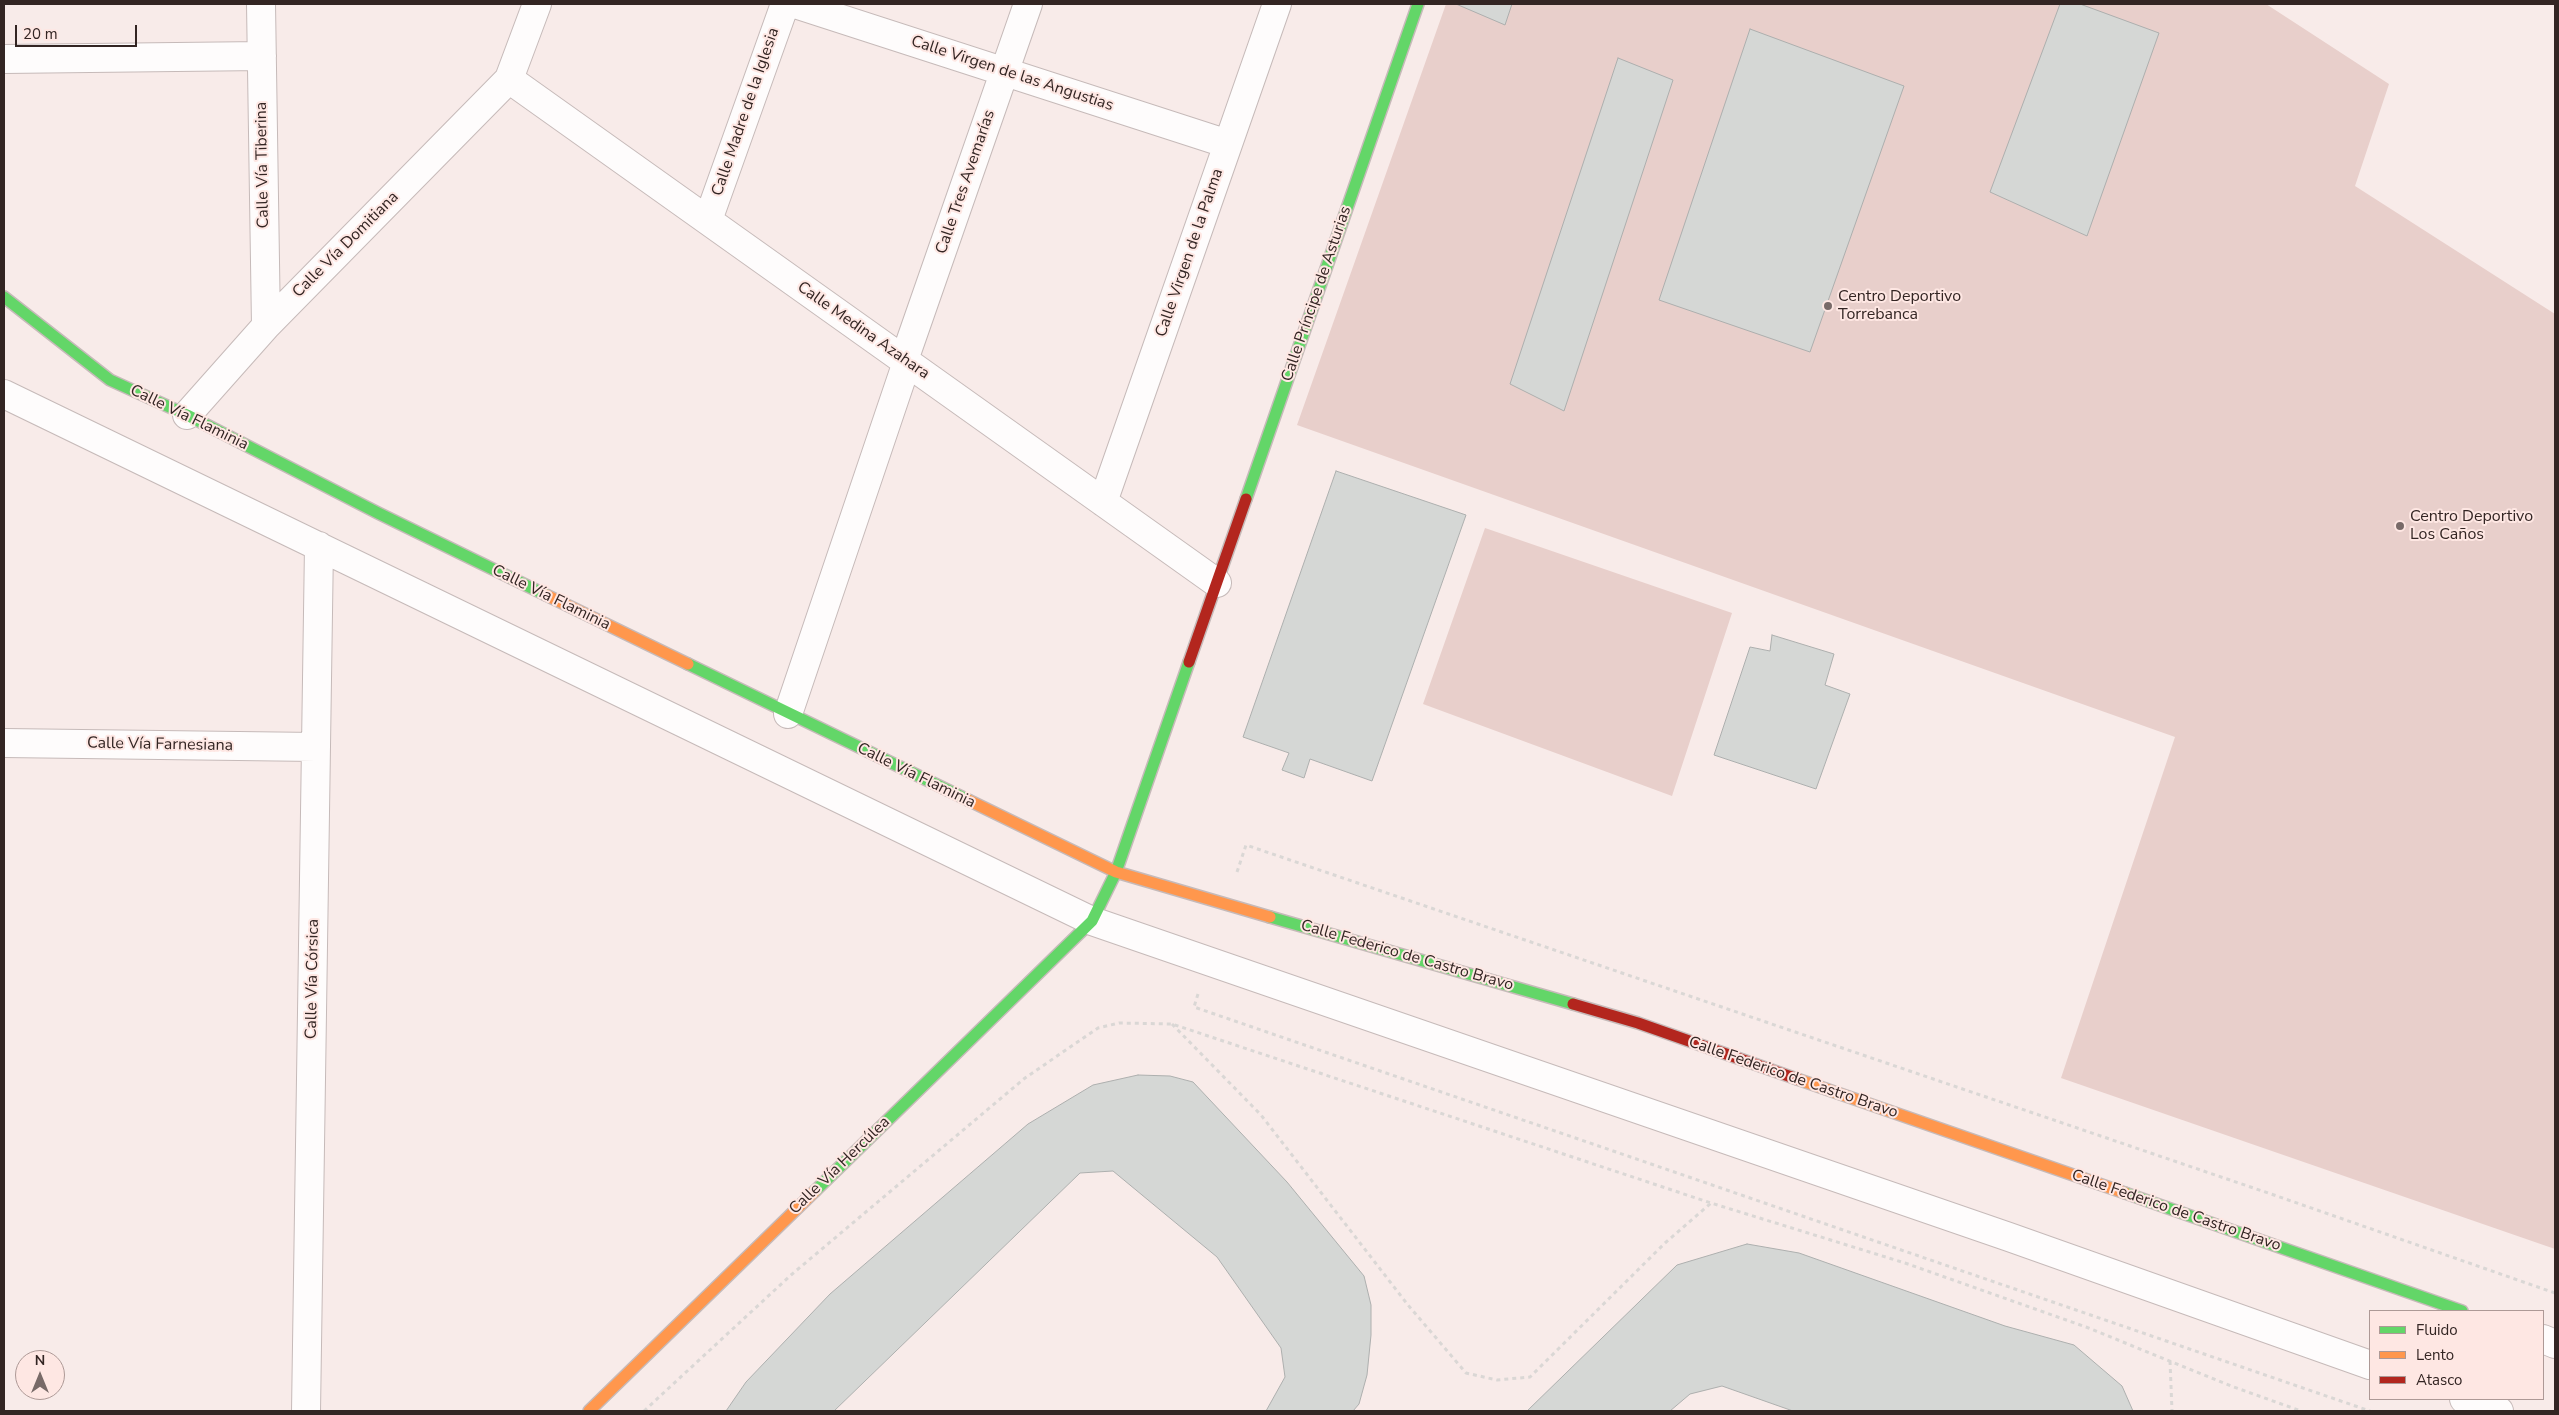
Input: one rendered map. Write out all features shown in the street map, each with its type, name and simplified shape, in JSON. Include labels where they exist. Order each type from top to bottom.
[{"type":"street","name":"Calle Vía Tiberina","points":[[261,4],[266,326]]},
{"type":"street","points":[[509,79],[537,4]]},
{"type":"street","name":"Calle Madre de la Iglesia","points":[[708,220],[785,4]]},
{"type":"street","name":"Calle Virgen de las Angustias","points":[[795,4],[1228,144]]},
{"type":"street","name":"Calle Tres Avemarías","points":[[788,714],[1028,4]]},
{"type":"street","name":"Calle Virgen de la Palma","points":[[1103,502],[1277,4]]},
{"type":"street","name":"Calle Príncipe de Asturias","points":[[1116,872],[1418,4]]},
{"type":"street","points":[[4,60],[262,56]]},
{"type":"street","name":"Calle Medina Azahara","points":[[509,79],[1217,583]]},
{"type":"street","name":"Calle Vía Domitiana","points":[[187,416],[266,326],[509,79]]},
{"type":"street","name":"Calle Vía Flaminia","points":[[4,297],[110,380],[187,416],[378,513],[788,714],[1116,872]]},
{"type":"street","points":[[4,394],[1092,921],[1972,1224],[2369,1365]]},
{"type":"street","name":"Calle Vía Córsica","points":[[306,1411],[319,546]]},
{"type":"street","name":"Calle Vía Farnesiana","points":[[4,743],[316,746]]},
{"type":"street","name":"Calle Vía Hercúlea","points":[[589,1411],[1092,921],[1116,872]]},
{"type":"street","name":"Calle Federico de Castro Bravo","points":[[1116,872],[1638,1023],[2459,1310]]},
{"type":"street","points":[[2467,1400],[2499,1411]]},
{"type":"path","points":[[1246,845],[2274,1194],[2555,1293]]},
{"type":"path","points":[[1194,1007],[2370,1411]]},
{"type":"path","points":[[644,1411],[791,1275],[1024,1078],[1098,1028],[1120,1022],[1172,1024],[1711,1203],[1905,1263],[2086,1327],[2301,1411]]},
{"type":"path","points":[[1172,1024],[1260,1115],[1408,1305],[1466,1373],[1496,1380],[1530,1377],[1665,1243],[1711,1203]]},
{"type":"path","points":[[2170,1361],[2172,1411]]},
{"type":"shaded area","name":"Centro Deportivo Torrebanca","points":[[1446,4],[2266,4],[2389,84],[2355,186],[2555,314],[2555,1249],[2061,1078],[2175,737],[1297,425]]},
{"type":"shaded area","points":[[1485,528],[1732,613],[1672,796],[1423,704]]},
{"type":"building","points":[[1456,4],[1512,4],[1505,25]]},
{"type":"building","points":[[2060,4],[2080,4],[2159,33],[2087,236],[1990,192]]},
{"type":"building","points":[[1750,29],[1904,86],[1810,352],[1659,300]]},
{"type":"building","points":[[1618,58],[1673,80],[1564,411],[1510,384]]},
{"type":"building","points":[[1336,471],[1466,515],[1372,781],[1310,759],[1304,778],[1282,770],[1289,753],[1243,737]]},
{"type":"building","points":[[1772,635],[1834,654],[1825,685],[1850,694],[1816,789],[1714,755],[1750,647],[1770,651]]},
{"type":"building","points":[[1138,1075],[1170,1076],[1193,1082],[1287,1182],[1364,1276],[1371,1305],[1371,1335],[1367,1375],[1359,1404],[1353,1411],[1266,1411],[1285,1377],[1281,1348],[1217,1257],[1113,1171],[1080,1173],[834,1411],[726,1411],[746,1382],[830,1294],[1028,1124],[1093,1085]]},
{"type":"building","points":[[1747,1244],[1799,1253],[2005,1326],[2074,1345],[2122,1386],[2133,1411],[1793,1411],[1722,1386],[1690,1394],[1670,1411],[1527,1411],[1677,1265]]},
{"type":"traffic: fast","points":[[1246,499],[1418,4]]},
{"type":"traffic: fast","points":[[4,297],[110,380],[187,415],[378,513],[546,595]]},
{"type":"traffic: fast","points":[[815,1191],[1092,921],[1116,872],[1189,662]]},
{"type":"traffic: fast","points":[[688,664],[968,800]]},
{"type":"traffic: fast","points":[[1270,917],[1573,1004]]},
{"type":"traffic: fast","points":[[2125,1193],[2459,1310]]},
{"type":"traffic: slow","points":[[546,595],[688,664]]},
{"type":"traffic: slow","points":[[968,800],[1116,872],[1270,917]]},
{"type":"traffic: slow","points":[[1797,1079],[2125,1193]]},
{"type":"traffic: slow","points":[[589,1411],[815,1191]]},
{"type":"traffic: jam","points":[[1189,662],[1246,499]]},
{"type":"traffic: jam","points":[[1573,1004],[1638,1023],[1797,1079]]},
{"type":"place","name":"Centro Deportivo Torrebanca","points":[[1828,306]]},
{"type":"place","name":"Centro Deportivo Los Caños","points":[[2400,526]]}]
